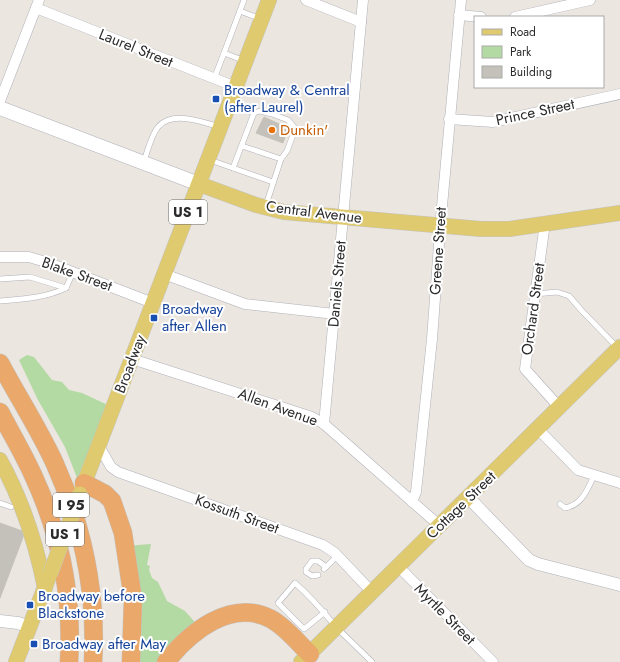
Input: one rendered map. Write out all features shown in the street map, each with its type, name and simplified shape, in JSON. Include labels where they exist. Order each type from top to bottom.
[{"type":"highway","name":"I 95","points":[[0,363],[55,464],[78,527],[87,562],[92,596],[94,630],[93,662]]},
{"type":"highway","name":"I 95","points":[[0,412],[33,475],[56,537],[64,569],[68,602],[69,662]]},
{"type":"highway","points":[[82,488],[105,494],[112,501],[123,532],[133,599],[131,662]]},
{"type":"highway","points":[[166,662],[180,646],[201,629],[221,617],[239,612],[255,613],[272,619],[280,625],[305,658]]},
{"type":"main road","name":"Broadway","points":[[16,662],[269,0]]},
{"type":"main road","name":"Central Avenue","points":[[0,108],[198,184],[265,208],[284,212],[495,230],[620,213]]},
{"type":"main road","name":"Cottage Street","points":[[305,658],[371,591],[440,526],[619,348]]},
{"type":"main road","points":[[0,460],[27,521],[47,581]]},
{"type":"street","points":[[306,0],[361,22]]},
{"type":"street","name":"Daniels Street","points":[[324,424],[363,0]]},
{"type":"street","name":"Greene Street","points":[[412,502],[416,492],[432,339],[449,119],[461,0]]},
{"type":"street","points":[[519,16],[590,0]]},
{"type":"street","points":[[0,101],[37,4]]},
{"type":"street","name":"Laurel Street","points":[[37,4],[236,87]]},
{"type":"street","points":[[459,15],[474,16]]},
{"type":"street","name":"Prince Street","points":[[449,119],[493,122],[620,94]]},
{"type":"street","name":"Orchard Street","points":[[545,223],[525,369],[559,407]]},
{"type":"street","name":"Blake Street","points":[[0,257],[29,257],[73,272],[153,303]]},
{"type":"street","points":[[164,274],[245,304],[335,314]]},
{"type":"street","name":"Allen Avenue","points":[[132,359],[312,417],[324,424],[440,526]]},
{"type":"street","points":[[538,429],[578,470],[620,483]]},
{"type":"street","name":"Kossuth Street","points":[[99,446],[111,467],[118,472],[323,545],[337,556],[371,591]]},
{"type":"street","points":[[468,497],[529,560],[538,564],[620,584]]},
{"type":"street","name":"Myrtle Street","points":[[398,566],[493,662]]},
{"type":"street","points":[[0,621],[18,623],[30,627]]},
{"type":"lane","points":[[214,79],[244,0]]},
{"type":"lane","points":[[240,11],[262,19]]},
{"type":"lane","points":[[224,53],[246,61]]},
{"type":"lane","points":[[230,104],[254,113],[260,111],[272,114],[288,120],[294,126],[291,141],[281,159],[265,208]]},
{"type":"lane","points":[[233,168],[254,113]]},
{"type":"lane","points":[[143,163],[157,128],[164,121],[189,119],[221,127]]},
{"type":"lane","points":[[242,146],[281,159]]},
{"type":"lane","points":[[208,159],[273,182]]},
{"type":"lane","points":[[0,301],[35,298],[66,288],[73,272]]},
{"type":"lane","points":[[0,279],[30,277],[66,288]]},
{"type":"lane","points":[[535,294],[557,292],[569,296],[619,348]]},
{"type":"lane","points":[[560,504],[565,508],[574,507],[584,496],[594,476]]},
{"type":"lane","points":[[0,503],[10,507]]},
{"type":"lane","points":[[318,575],[312,576],[306,572],[306,569],[312,561],[318,561],[325,568],[337,556]]},
{"type":"lane","points":[[324,612],[304,629],[278,603],[295,583],[318,604],[336,627],[372,662]]},
{"type":"green space","points":[[27,355],[34,357],[52,380],[62,382],[69,390],[82,393],[112,407],[81,488],[65,447],[38,400],[19,360]]},
{"type":"green space","points":[[151,544],[147,565],[150,566],[149,570],[152,578],[158,582],[167,601],[185,611],[201,629],[169,662],[132,662],[125,546]]},
{"type":"building","name":"Dunkin'","points":[[264,117],[288,128],[283,143],[256,133]]},
{"type":"building","points":[[0,523],[25,532],[0,598]]},
{"type":"place","name":"Broadway & Central (after Laurel)","points":[[216,99]]},
{"type":"place","name":"Dunkin'","points":[[272,130]]},
{"type":"place","name":"Broadway after Allen","points":[[154,318]]},
{"type":"place","name":"Broadway before Blackstone","points":[[30,605]]},
{"type":"place","name":"Broadway after May","points":[[34,644]]}]
